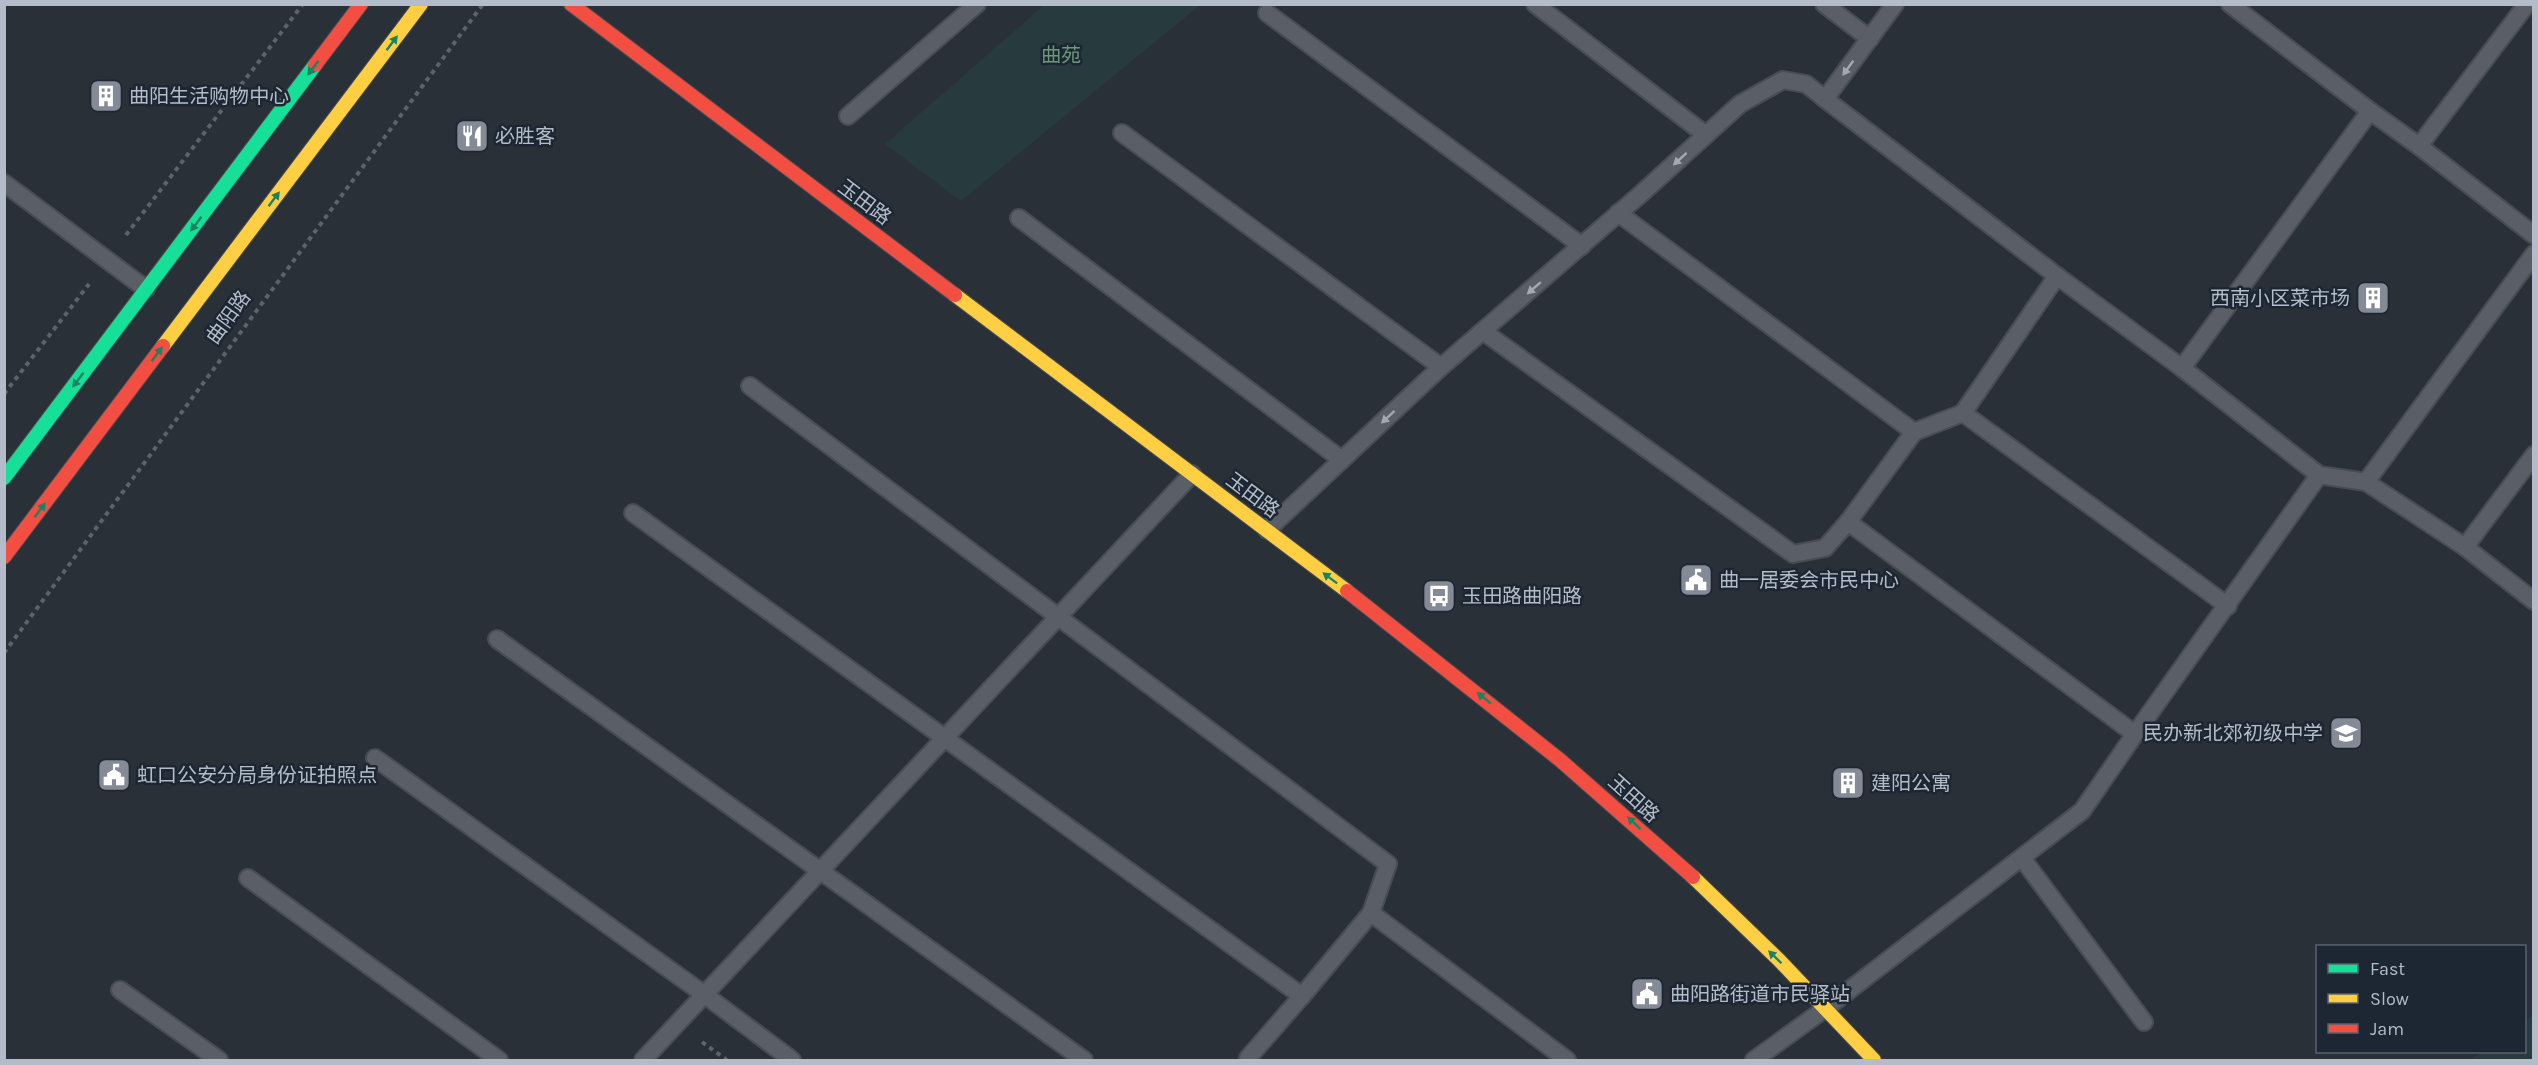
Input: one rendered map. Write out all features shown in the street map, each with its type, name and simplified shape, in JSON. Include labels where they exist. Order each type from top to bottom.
[{"type":"street","points":[[4,478],[361,4]]},
{"type":"street","name":"曲阳路","points":[[4,557],[421,4]]},
{"type":"street","name":"玉田路","points":[[571,4],[1404,634],[1612,803],[1711,894],[1826,1008],[1874,1060]]},
{"type":"lane","points":[[848,116],[977,4]]},
{"type":"lane","points":[[1535,4],[1706,135]]},
{"type":"lane","points":[[1824,4],[1870,39]]},
{"type":"lane","points":[[1825,99],[1895,4]]},
{"type":"lane","points":[[2230,4],[2534,235]]},
{"type":"lane","points":[[2419,146],[2527,4]]},
{"type":"lane","points":[[1267,13],[1582,246]]},
{"type":"lane","points":[[1267,530],[1441,367],[1582,246],[1740,104],[1783,80],[1806,84],[2057,276],[2182,368],[2319,475],[2366,482],[2465,547],[2534,601]]},
{"type":"lane","points":[[2182,368],[2370,111]]},
{"type":"lane","points":[[1122,133],[1441,367]]},
{"type":"lane","points":[[4,183],[146,289]]},
{"type":"lane","points":[[1618,213],[1914,432]]},
{"type":"lane","points":[[1019,218],[1342,460]]},
{"type":"lane","points":[[2366,482],[2534,254]]},
{"type":"lane","points":[[1484,332],[1793,554],[1825,548],[1848,522],[1914,432],[1963,413],[2057,276]]},
{"type":"lane","points":[[750,386],[1388,864],[1371,913],[1248,1060]]},
{"type":"lane","points":[[1963,413],[2228,606]]},
{"type":"lane","points":[[2465,547],[2534,455]]},
{"type":"lane","points":[[643,1060],[1192,474]]},
{"type":"lane","points":[[1754,1060],[1826,1008],[2082,811],[2319,475]]},
{"type":"lane","points":[[633,513],[1302,996]]},
{"type":"lane","points":[[1848,522],[2135,734]]},
{"type":"lane","points":[[497,639],[1084,1060]]},
{"type":"lane","points":[[375,758],[792,1060]]},
{"type":"lane","points":[[2022,858],[2144,1022]]},
{"type":"lane","points":[[248,878],[499,1060]]},
{"type":"lane","points":[[1371,913],[1568,1060]]},
{"type":"lane","points":[[120,990],[219,1060]]},
{"type":"path","points":[[4,394],[303,4]]},
{"type":"path","name":"曲阳路","points":[[4,653],[483,4]]},
{"type":"green space","name":"曲苑","points":[[1044,5],[1200,5],[961,201],[885,144]]},
{"type":"green space","points":[[2533,1015],[2533,1060],[2469,1060],[2480,1053],[2526,1053],[2526,1020]]},
{"type":"traffic: fast","points":[[4,478],[315,65]]},
{"type":"traffic: slow","points":[[163,346],[421,4]]},
{"type":"traffic: slow","points":[[955,295],[1347,591]]},
{"type":"traffic: slow","points":[[1693,877],[1779,960],[1874,1060]]},
{"type":"traffic: jam","points":[[315,65],[361,4]]},
{"type":"traffic: jam","points":[[571,4],[955,295]]},
{"type":"traffic: jam","points":[[4,557],[163,346]]},
{"type":"traffic: jam","points":[[1347,591],[1560,760],[1693,877]]},
{"type":"place","name":"曲阳生活购物中心","points":[[106,96]]},
{"type":"place","name":"必胜客","points":[[472,136]]},
{"type":"place","name":"西南小区菜市场","points":[[2373,298]]},
{"type":"place","name":"曲一居委会市民中心","points":[[1696,580]]},
{"type":"place","name":"玉田路曲阳路","points":[[1439,596]]},
{"type":"place","name":"民办新北郊初级中学","points":[[2346,733]]},
{"type":"place","name":"虹口公安分局身份证拍照点","points":[[114,775]]},
{"type":"place","name":"建阳公寓","points":[[1848,783]]},
{"type":"place","name":"曲阳路街道市民驿站","points":[[1647,994]]}]
